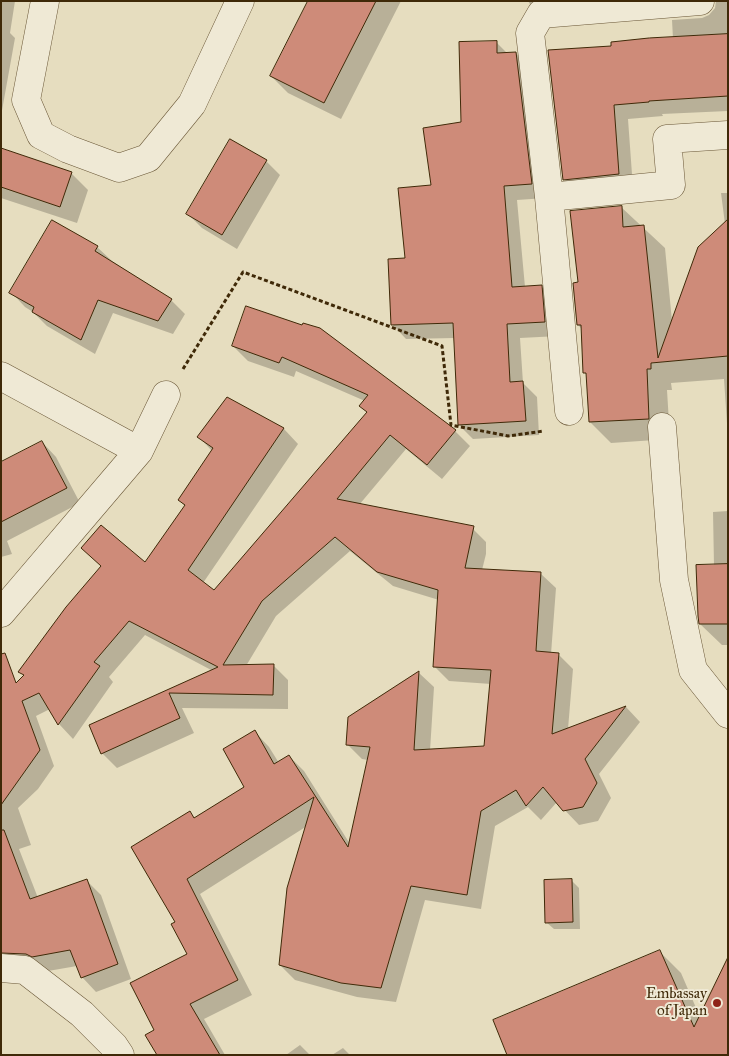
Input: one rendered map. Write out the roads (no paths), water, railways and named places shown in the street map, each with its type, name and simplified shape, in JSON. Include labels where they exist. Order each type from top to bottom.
[{"type":"street","points":[[46,1],[26,100],[41,135],[68,149],[119,168],[148,158],[192,104],[240,1]]},
{"type":"street","points":[[569,411],[530,33],[542,14],[644,3],[700,1]]},
{"type":"street","points":[[548,197],[671,185],[667,139],[728,135]]},
{"type":"street","points":[[1,376],[139,450]]},
{"type":"street","points":[[1,613],[139,450],[166,396]]},
{"type":"street","points":[[662,427],[674,580],[694,670],[728,714]]},
{"type":"street","points":[[1,968],[25,970],[82,1014],[114,1046],[120,1055]]},
{"type":"place","name":"Embassay of Japan","points":[[717,1003]]}]
